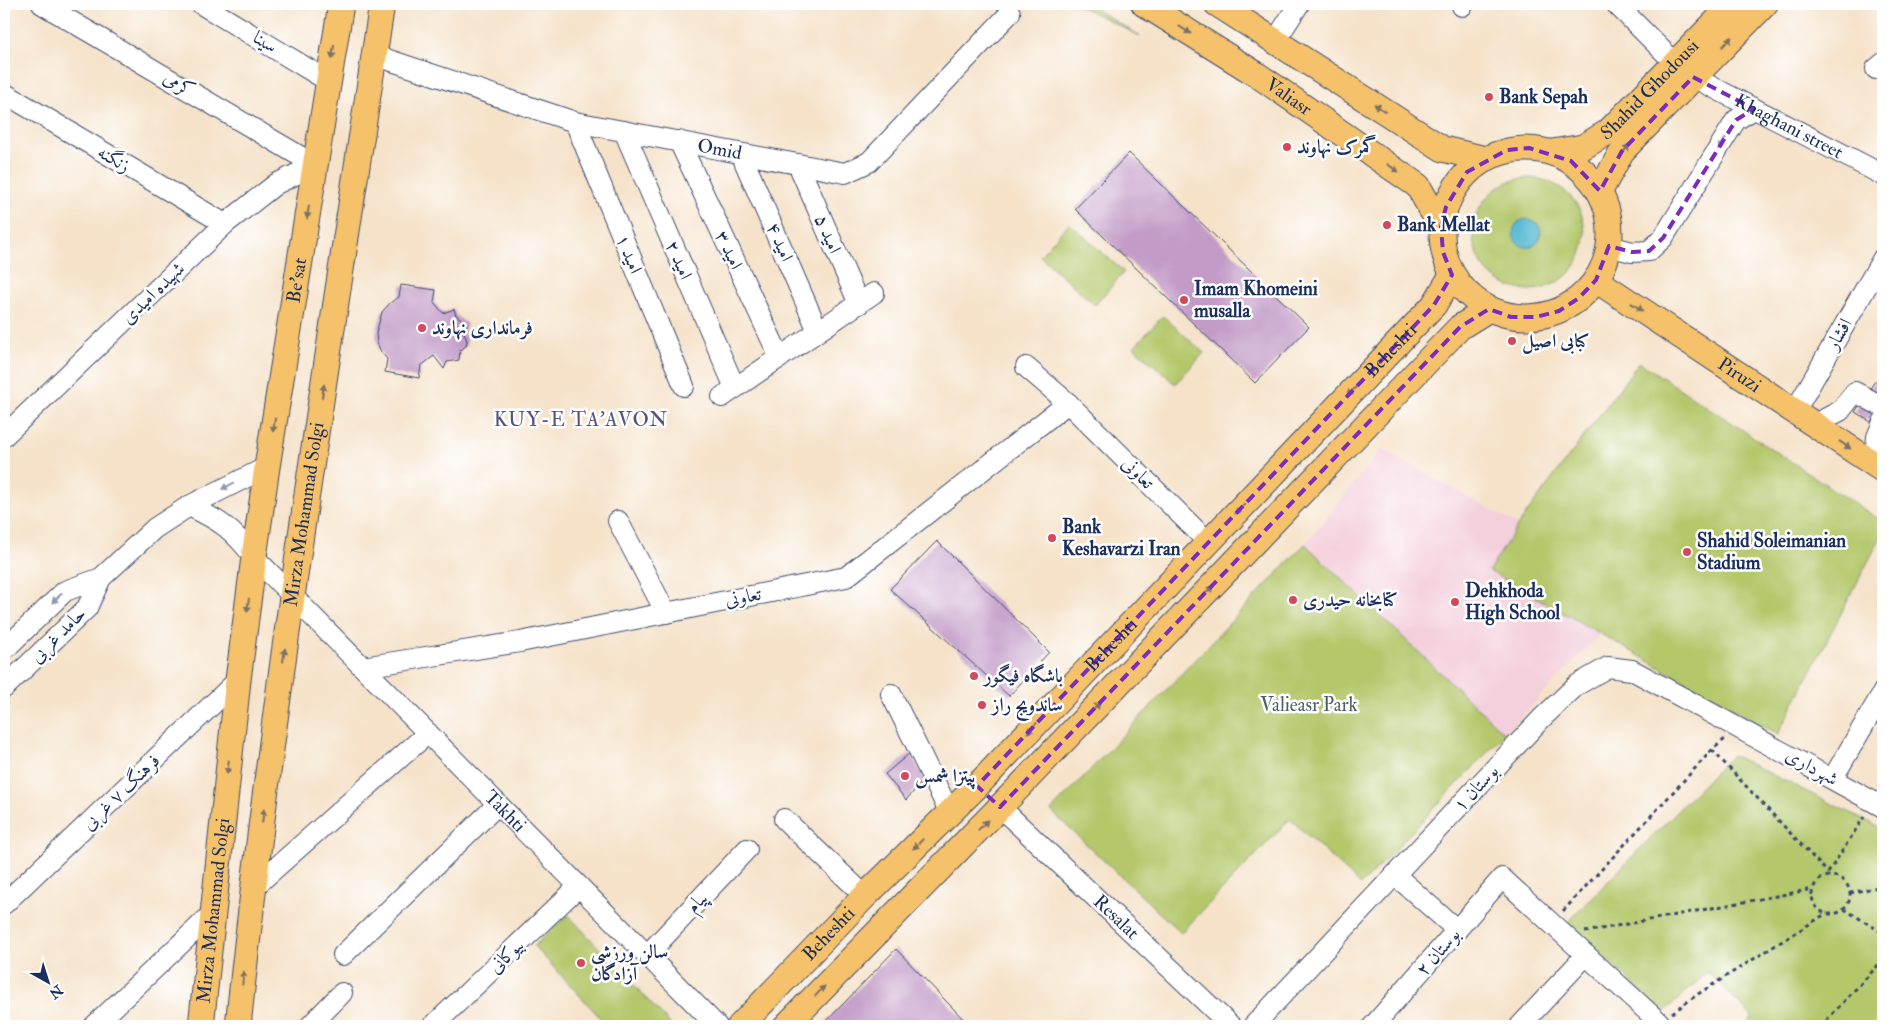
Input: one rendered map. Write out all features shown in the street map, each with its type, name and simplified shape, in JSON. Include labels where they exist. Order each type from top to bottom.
[{"type":"main road","name":"Be'sat","points":[[254,557],[341,4]]},
{"type":"main road","name":"Mirza Mohammad Solgi","points":[[238,1026],[253,888],[292,596],[382,4]]},
{"type":"main road","name":"Valiasr","points":[[1144,4],[1256,74],[1418,186],[1441,227]]},
{"type":"main road","name":"Valiasr","points":[[1217,4],[1276,40],[1443,149],[1485,159]]},
{"type":"main road","name":"Shahid Ghodousi","points":[[1684,70],[1733,4]]},
{"type":"main road","name":"Shahid Ghodousi","points":[[1552,152],[1583,146],[1608,132],[1765,4]]},
{"type":"main road","points":[[1600,191],[1622,151],[1684,70]]},
{"type":"main road","points":[[1530,148],[1552,152],[1571,161],[1587,174],[1600,191],[1607,208],[1610,227],[1609,246],[1604,264],[1596,280],[1579,298],[1559,311],[1536,317],[1512,316],[1489,309],[1468,295],[1452,275],[1443,252],[1441,227],[1446,207],[1455,186],[1467,172],[1485,159],[1507,150],[1530,148]]},
{"type":"main road","name":"Beheshti","points":[[740,1026],[865,896],[977,786],[1434,305],[1452,275]]},
{"type":"main road","name":"Piruzi","points":[[1596,280],[1879,467]]},
{"type":"main road","name":"Beheshti","points":[[786,1026],[1000,808],[1460,327],[1489,309]]},
{"type":"main road","name":"Mirza Mohammad Solgi","points":[[201,1026],[238,680],[254,557]]},
{"type":"main road","points":[[977,786],[1000,808]]},
{"type":"street","name":"کرمی","points":[[42,4],[315,165]]},
{"type":"street","name":"سینا","points":[[202,4],[328,81]]},
{"type":"street","points":[[1276,40],[1299,4]]},
{"type":"street","name":"Khaghani street","points":[[1616,4],[1684,70],[1883,175]]},
{"type":"street","name":"Omid","points":[[374,55],[575,122],[845,173],[869,162],[1010,13]]},
{"type":"street","name":"زنگنه","points":[[4,93],[224,224]]},
{"type":"street","points":[[1609,246],[1632,252],[1649,251],[1663,238],[1736,120],[1754,108]]},
{"type":"street","name":"امید ۱","points":[[575,122],[684,386]]},
{"type":"street","name":"امید ۲","points":[[624,131],[728,393],[780,358]]},
{"type":"street","name":"امید ۳","points":[[679,142],[780,358]]},
{"type":"street","name":"امید ۴","points":[[741,154],[818,331]]},
{"type":"street","name":"امید ۵","points":[[798,164],[866,298],[818,331]]},
{"type":"street","name":"شهیده امیدی","points":[[4,436],[224,224],[276,184],[315,165]]},
{"type":"street","name":"افشار","points":[[1805,417],[1883,258]]},
{"type":"street","points":[[780,358],[818,331]]},
{"type":"street","name":"تعاونی","points":[[1026,367],[1068,403],[1208,542]]},
{"type":"street","points":[[1805,417],[1840,411],[1856,392],[1883,407]]},
{"type":"street","name":"تعاونی","points":[[363,668],[520,642],[846,577],[1068,403]]},
{"type":"street","points":[[1879,467],[1877,437],[1883,422]]},
{"type":"street","points":[[101,578],[154,528],[189,506],[267,467]]},
{"type":"street","name":"Takhti","points":[[189,506],[216,519],[236,535],[254,557],[292,596],[717,1026]]},
{"type":"street","points":[[618,521],[666,613]]},
{"type":"street","name":"حامد غربی","points":[[4,650],[66,591],[101,578]]},
{"type":"street","name":"حامد غربی","points":[[4,688],[88,608],[101,578]]},
{"type":"street","name":"بوستان ۱","points":[[1253,1026],[1542,718],[1577,685],[1608,667],[1632,670],[1740,728]]},
{"type":"street","name":"فرهنگ ۷ غربی","points":[[4,904],[238,680]]},
{"type":"street","points":[[1833,778],[1883,692]]},
{"type":"street","points":[[892,694],[950,813]]},
{"type":"street","name":"شهرداری","points":[[1740,728],[1879,804]]},
{"type":"street","points":[[253,888],[428,733]]},
{"type":"street","points":[[343,955],[498,804]]},
{"type":"street","name":"Resalat","points":[[1000,808],[1231,1026]]},
{"type":"street","points":[[784,819],[865,896]]},
{"type":"street","name":"پیام","points":[[647,955],[747,849]]},
{"type":"street","points":[[1395,875],[1457,930]]},
{"type":"street","name":"بوستان ۲","points":[[1373,1026],[1502,878],[1558,930]]},
{"type":"street","name":"بیوکانی","points":[[432,1026],[579,886]]},
{"type":"street","points":[[94,1026],[212,914]]},
{"type":"street","points":[[1558,930],[1657,1024]]},
{"type":"street","points":[[1520,1026],[1586,955]]},
{"type":"street","points":[[310,1026],[342,993]]},
{"type":"path","points":[[1558,930],[1712,750],[1740,728]]},
{"type":"path","points":[[1657,1024],[1698,994],[1827,913],[1839,912],[1848,904],[1850,893],[1845,881],[1828,874],[1712,750]]},
{"type":"path","points":[[1827,913],[1817,907],[1813,896],[1813,889],[1828,874],[1879,804]]},
{"type":"path","points":[[1850,893],[1883,886]]},
{"type":"path","points":[[1558,930],[1813,889]]},
{"type":"path","points":[[1844,909],[1883,933]]},
{"type":"path","points":[[1821,1026],[1883,960]]},
{"type":"highlighted area","points":[[1693,77],[1754,109],[1736,120],[1663,238],[1649,251],[1632,252],[1609,246],[1596,280],[1579,298],[1559,311],[1536,317],[1511,317],[1489,309],[1460,327],[1000,807],[977,786],[1434,305],[1452,275],[1443,252],[1441,227],[1446,207],[1467,172],[1507,150],[1529,148],[1571,161],[1600,191],[1622,151]]},
{"type":"shaded area","name":"Dehkhoda High School","points":[[1382,449],[1518,525],[1489,571],[1600,634],[1505,734],[1305,544]]},
{"type":"green space","points":[[1076,4],[1087,4],[1140,36]]},
{"type":"green space","points":[[1529,178],[1551,182],[1569,194],[1581,212],[1585,234],[1581,256],[1569,274],[1551,286],[1529,290],[1507,286],[1489,274],[1477,256],[1473,234],[1477,212],[1489,194],[1507,182]]},
{"type":"green space","points":[[1069,223],[1124,272],[1095,305],[1040,256]]},
{"type":"green space","points":[[1163,316],[1204,353],[1175,384],[1134,347]]},
{"type":"green space","name":"Shahid Soleimanian Stadium","points":[[1639,362],[1883,522],[1883,533],[1778,734],[1489,571],[1518,525]]},
{"type":"green space","name":"Valieasr Park","points":[[1305,544],[1505,734],[1361,885],[1290,819],[1181,933],[1051,811]]},
{"type":"green space","points":[[1732,755],[1883,829],[1883,1026],[1747,1026],[1752,1017],[1708,972],[1664,1012],[1567,923]]},
{"type":"green space","name":"سالن ورزشی آزادگان","points":[[568,915],[671,1025],[608,1026],[534,946]]},
{"type":"water","points":[[1527,219],[1537,223],[1541,233],[1537,243],[1527,247],[1517,243],[1513,233],[1517,223]]},
{"type":"building","points":[[1129,153],[1309,327],[1255,383],[1075,209]]},
{"type":"building","name":"فرمانداری نهاوند","points":[[401,285],[436,290],[434,302],[443,313],[454,309],[456,315],[467,324],[464,332],[467,341],[466,346],[460,350],[459,360],[447,362],[444,369],[434,356],[421,366],[419,378],[385,372],[387,359],[377,343],[376,333],[382,312],[399,297]]},
{"type":"building","points":[[1875,381],[1883,386],[1883,403],[1871,422],[1855,412]]},
{"type":"building","points":[[937,541],[1049,652],[1009,696],[890,589]]},
{"type":"building","name":"پیتزا شمس","points":[[910,753],[925,779],[906,800],[885,774]]},
{"type":"building","points":[[896,949],[970,1026],[822,1026]]},
{"type":"place","name":"Bank Sepah","points":[[1489,97]]},
{"type":"place","name":"گمرک نهاوند","points":[[1287,147]]},
{"type":"place","name":"Bank Mellat","points":[[1387,225]]},
{"type":"place","name":"Imam Khomeini musalla","points":[[1184,300]]},
{"type":"place","name":"فرمانداری نهاوند","points":[[422,328]]},
{"type":"place","name":"کبابی اصیل","points":[[1512,341]]},
{"type":"place","name":"Bank Keshavarzi Iran","points":[[1052,538]]},
{"type":"place","name":"Shahid Soleimanian Stadium","points":[[1687,552]]},
{"type":"place","name":"کتابخانه حیدری","points":[[1293,600]]},
{"type":"place","name":"Dehkhoda High School","points":[[1455,602]]},
{"type":"place","name":"باشگاه فیگور","points":[[974,676]]},
{"type":"place","name":"ساندویج راز","points":[[982,705]]},
{"type":"place","name":"پیتزا شمس","points":[[905,776]]},
{"type":"place","name":"سالن ورزشی آزادگان","points":[[581,963]]},
{"type":"district","name":"KUY-E TA'AVON","points":[[581,419]]}]
